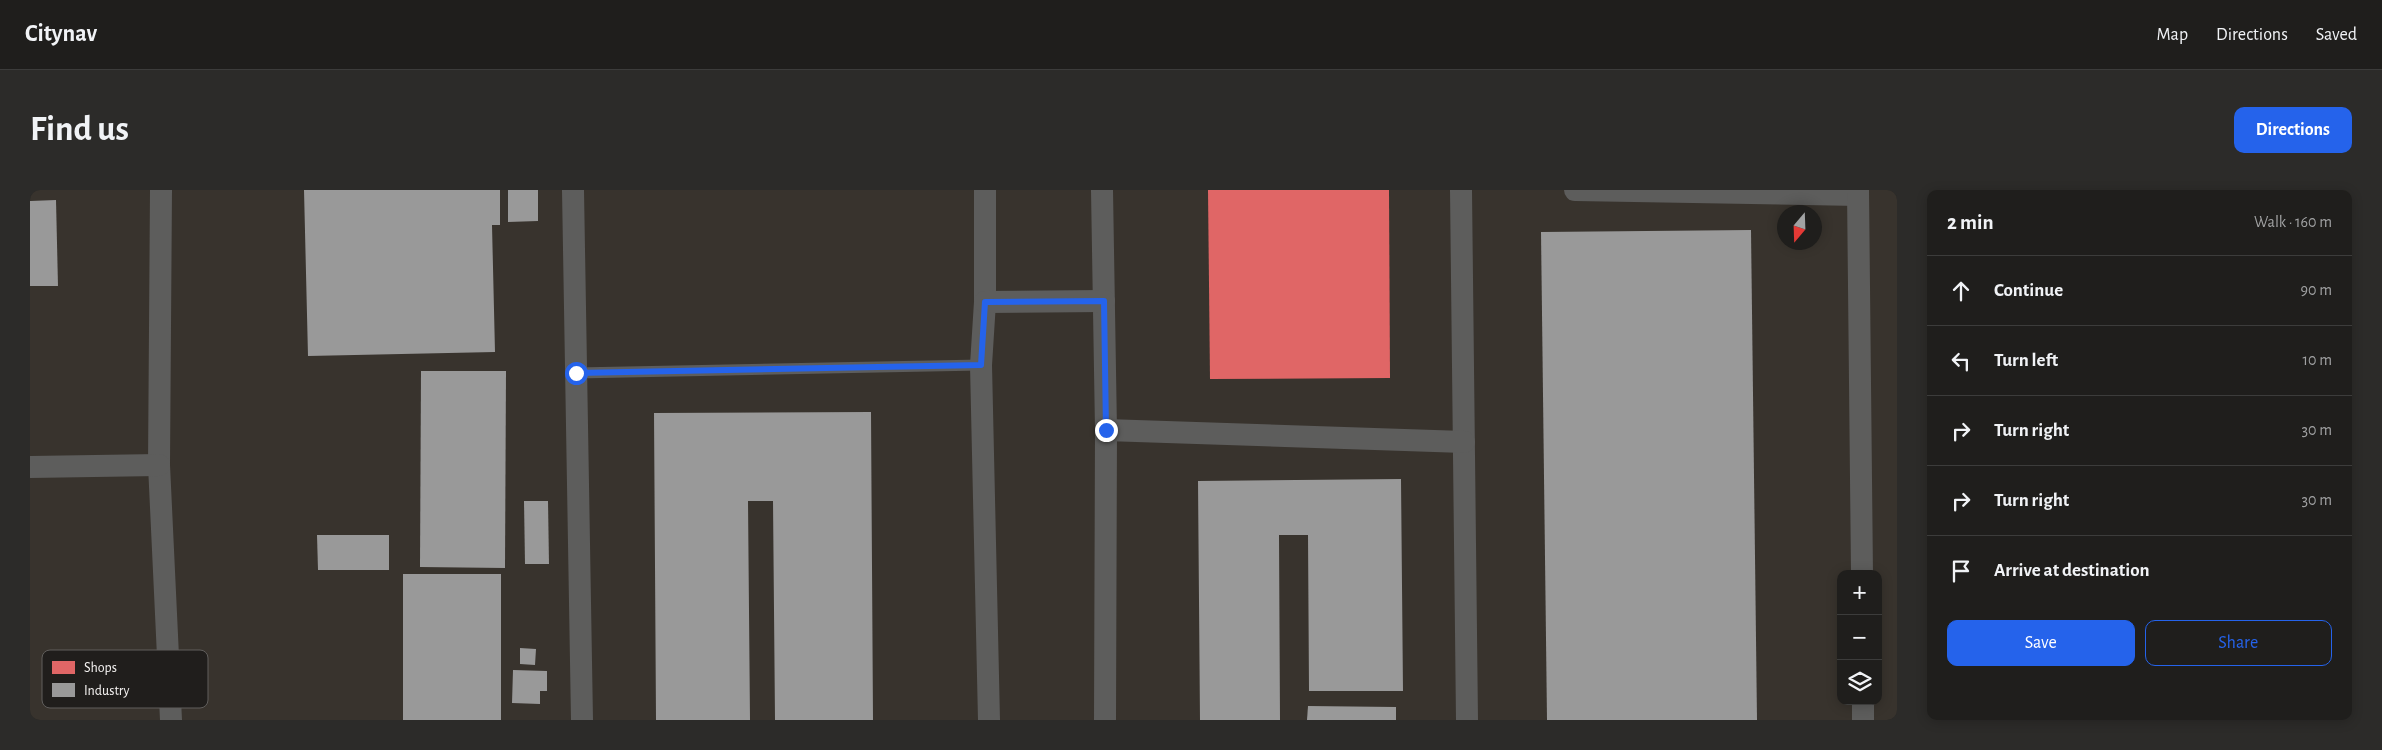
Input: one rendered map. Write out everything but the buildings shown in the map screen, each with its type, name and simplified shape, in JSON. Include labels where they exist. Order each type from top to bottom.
[{"type":"street","points":[[161,190],[159,466],[168,650]]},
{"type":"street","points":[[573,190],[582,720]]},
{"type":"street","points":[[985,190],[985,302],[981,365],[989,720]]},
{"type":"street","points":[[1102,190],[1106,430],[1105,720]]},
{"type":"street","points":[[1461,190],[1467,720]]},
{"type":"street","points":[[1575,190],[1858,192],[1862,570]]},
{"type":"street","points":[[985,302],[1104,301]]},
{"type":"street","points":[[1106,430],[1464,442]]},
{"type":"street","points":[[30,467],[159,466]]},
{"type":"street","points":[[1863,705],[1863,720]]},
{"type":"lane","points":[[576,373],[981,365]]},
{"type":"shaded area","points":[[30,190],[1897,190],[1897,720],[30,720]]},
{"type":"route","points":[[576,373],[981,365],[985,302],[1104,301],[1106,430]]}]
